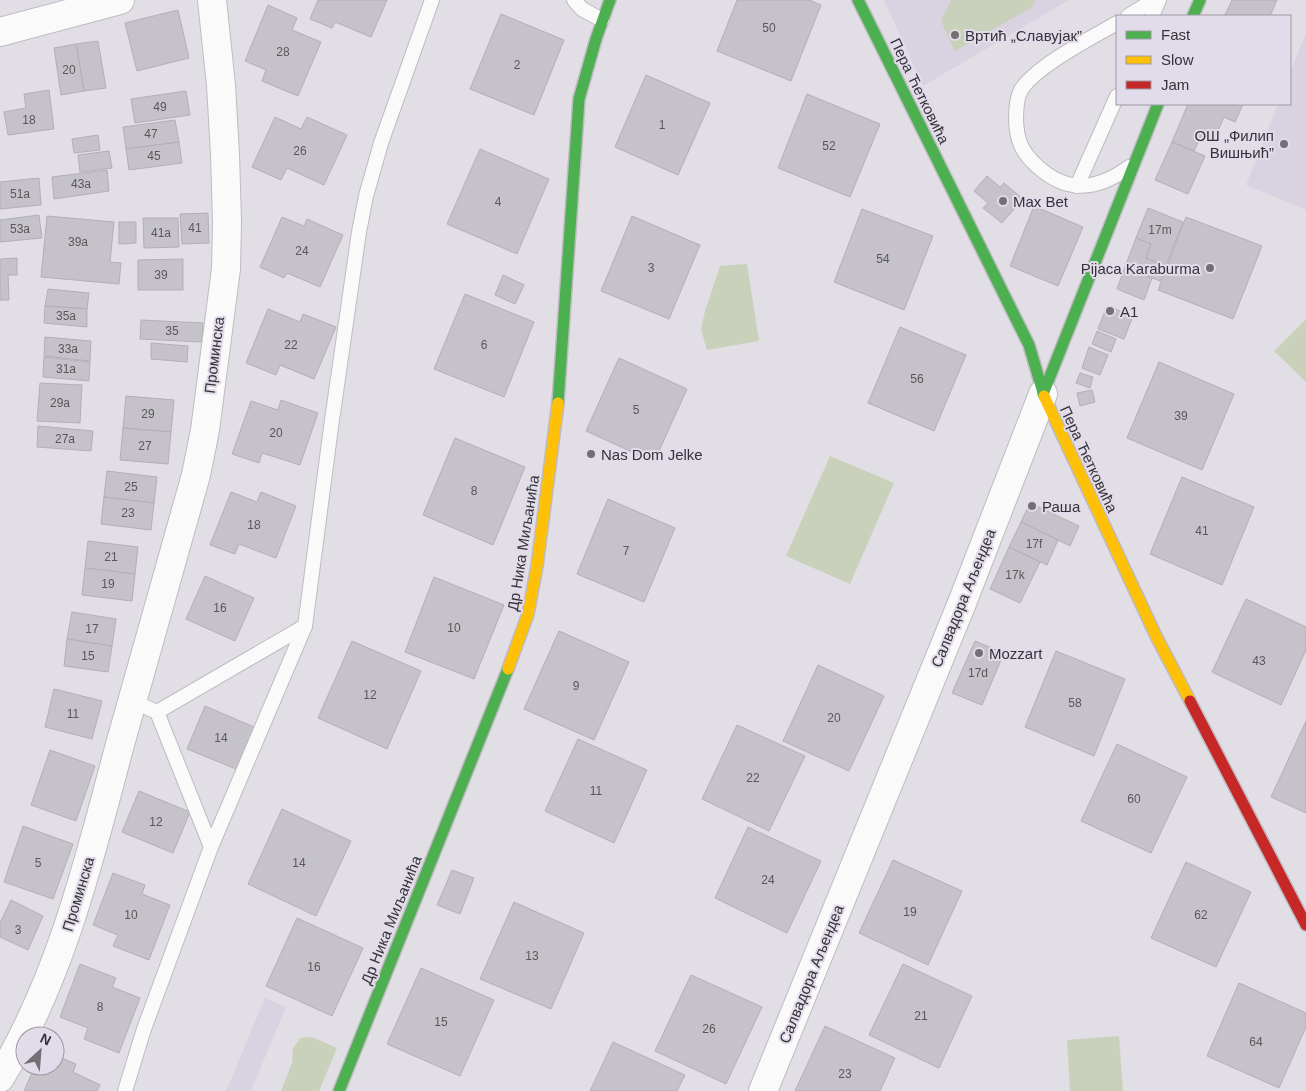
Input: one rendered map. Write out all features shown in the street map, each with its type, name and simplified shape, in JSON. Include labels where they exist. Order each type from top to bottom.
[{"type":"street","points":[[0,32],[120,0]]},
{"type":"street","name":"Проминска","points":[[0,1078],[18,1046],[42,993],[72,916],[196,475],[205,430],[226,269],[227,222],[225,154],[212,0]]},
{"type":"street","name":"Др Ника Миљанића","points":[[339,1091],[528,614],[537,566],[558,410],[579,99],[602,20],[610,0]]},
{"type":"street","name":"Пера Ћетковића","points":[[858,0],[1029,345],[1043,394],[1156,636],[1306,925]]},
{"type":"street","points":[[1193,15],[1200,0]]},
{"type":"street","name":"Салвадора Аљендеа","points":[[763,1091],[962,603],[1133,163],[1158,105]]},
{"type":"lane","points":[[125,1091],[144,1029],[210,847],[305,626],[331,427],[359,232],[366,196],[381,143],[432,0]]},
{"type":"lane","points":[[574,0],[582,9],[602,20]]},
{"type":"lane","points":[[1130,15],[1154,0]]},
{"type":"lane","points":[[1152,15],[1159,0]]},
{"type":"lane","points":[[1116,24],[1038,71],[1021,91],[1016,114],[1017,138],[1027,158],[1052,179],[1078,186],[1102,183],[1116,176],[1133,163]]},
{"type":"lane","points":[[1078,186],[1116,98]]},
{"type":"lane","points":[[157,712],[305,626]]},
{"type":"lane","points":[[132,701],[157,712],[210,847]]},
{"type":"shaded area","name":"Вртић „Славујак”","points":[[884,0],[1069,0],[923,86]]},
{"type":"shaded area","name":"ОШ „Филип Вишњић”","points":[[1306,32],[1306,210],[1246,185],[1278,105],[1291,105],[1291,70]]},
{"type":"shaded area","points":[[265,998],[286,1007],[251,1091],[226,1091]]},
{"type":"green space","points":[[951,0],[1035,0],[1032,7],[955,51],[941,21]]},
{"type":"green space","points":[[747,264],[759,341],[707,350],[701,330],[705,311],[720,266]]},
{"type":"green space","points":[[1306,319],[1306,382],[1274,351]]},
{"type":"green space","points":[[830,456],[894,483],[850,584],[786,556]]},
{"type":"green space","points":[[1119,1036],[1123,1091],[1070,1091],[1067,1040]]},
{"type":"green space","points":[[312,1037],[337,1048],[319,1091],[281,1091],[292,1063],[293,1049],[300,1038]]},
{"type":"building","points":[[318,0],[387,0],[371,37],[335,22],[332,28],[310,19]]},
{"type":"building","points":[[737,0],[809,0],[821,5],[791,81],[717,51]]},
{"type":"building","points":[[1232,0],[1277,0],[1270,15],[1225,15]]},
{"type":"building","points":[[268,5],[297,18],[292,30],[321,42],[298,96],[262,81],[266,70],[245,61]]},
{"type":"building","points":[[178,10],[189,58],[137,71],[125,23]]},
{"type":"building","points":[[501,14],[564,40],[534,115],[470,89]]},
{"type":"building","points":[[98,41],[106,88],[84,91],[76,44]]},
{"type":"building","points":[[76,44],[84,91],[61,95],[54,48]]},
{"type":"building","points":[[646,75],[710,103],[678,175],[615,147]]},
{"type":"building","points":[[49,90],[54,129],[8,135],[4,112],[26,108],[24,94]]},
{"type":"building","points":[[186,91],[190,115],[135,123],[131,99]]},
{"type":"building","points":[[807,94],[880,124],[850,197],[778,168]]},
{"type":"building","points":[[1188,105],[1243,105],[1235,122],[1224,117],[1216,135],[1204,130],[1194,151],[1172,142]]},
{"type":"building","points":[[275,117],[301,129],[307,117],[347,135],[324,185],[287,168],[281,180],[252,167]]},
{"type":"building","points":[[175,120],[179,142],[126,149],[123,127]]},
{"type":"building","points":[[98,135],[100,150],[74,153],[72,139]]},
{"type":"building","points":[[179,142],[182,163],[129,170],[126,149]]},
{"type":"building","points":[[1172,142],[1205,156],[1188,194],[1155,180]]},
{"type":"building","points":[[480,149],[549,179],[517,254],[447,224]]},
{"type":"building","points":[[109,151],[112,168],[80,172],[78,155]]},
{"type":"building","points":[[107,170],[109,191],[54,199],[52,177]]},
{"type":"building","name":"Max Bet","points":[[987,176],[1000,187],[1004,183],[1023,199],[1002,223],[983,208],[988,203],[974,191]]},
{"type":"building","points":[[39,178],[41,205],[0,209],[0,182]]},
{"type":"building","points":[[1034,206],[1083,227],[1058,286],[1010,266]]},
{"type":"building","points":[[1148,208],[1183,222],[1166,266],[1146,258],[1151,244],[1136,238]]},
{"type":"building","points":[[862,209],[933,236],[904,310],[834,282]]},
{"type":"building","points":[[208,213],[209,243],[182,244],[180,214]]},
{"type":"building","points":[[39,215],[42,238],[0,242],[0,220]]},
{"type":"building","points":[[47,216],[114,222],[110,262],[121,263],[119,284],[41,277]]},
{"type":"building","points":[[632,216],[700,245],[669,319],[601,291]]},
{"type":"building","points":[[282,217],[304,226],[307,219],[343,235],[320,287],[287,273],[284,278],[260,267]]},
{"type":"building","name":"Pijaca Karaburma","points":[[1186,217],[1262,246],[1233,319],[1158,290]]},
{"type":"building","points":[[143,218],[178,218],[179,247],[144,248]]},
{"type":"building","points":[[119,222],[136,222],[136,243],[119,244]]},
{"type":"building","points":[[1136,238],[1151,244],[1146,258],[1166,266],[1160,281],[1125,267]]},
{"type":"building","points":[[17,258],[17,275],[8,275],[9,300],[0,300],[0,259]]},
{"type":"building","points":[[183,259],[183,290],[138,290],[138,260]]},
{"type":"building","points":[[1125,267],[1152,278],[1144,300],[1117,289]]},
{"type":"building","points":[[503,275],[524,285],[515,304],[495,295]]},
{"type":"building","points":[[48,289],[89,293],[87,309],[45,306]]},
{"type":"building","points":[[465,294],[534,322],[504,397],[434,369]]},
{"type":"building","points":[[45,306],[87,309],[87,327],[44,323]]},
{"type":"building","points":[[1107,306],[1133,316],[1124,339],[1098,329]]},
{"type":"building","points":[[268,309],[300,322],[303,314],[336,327],[314,379],[280,365],[276,375],[246,363]]},
{"type":"building","points":[[141,320],[203,323],[202,342],[140,339]]},
{"type":"building","points":[[900,327],[966,355],[934,431],[868,403]]},
{"type":"building","points":[[1097,331],[1116,339],[1111,352],[1092,344]]},
{"type":"building","points":[[45,337],[91,341],[90,361],[44,356]]},
{"type":"building","points":[[151,343],[188,346],[187,362],[151,359]]},
{"type":"building","points":[[1089,347],[1108,355],[1100,375],[1082,368]]},
{"type":"building","points":[[44,357],[90,362],[89,381],[43,377]]},
{"type":"building","points":[[619,358],[687,389],[654,462],[586,431]]},
{"type":"building","points":[[1159,362],[1234,394],[1202,470],[1127,438]]},
{"type":"building","points":[[1080,373],[1093,377],[1090,388],[1076,383]]},
{"type":"building","points":[[40,383],[82,385],[80,423],[37,421]]},
{"type":"building","points":[[1092,390],[1095,402],[1080,406],[1077,393]]},
{"type":"building","points":[[126,396],[174,400],[171,432],[123,428]]},
{"type":"building","points":[[281,400],[318,413],[300,465],[262,453],[259,463],[232,454],[251,401],[278,410]]},
{"type":"building","points":[[38,426],[93,431],[91,451],[37,447]]},
{"type":"building","points":[[123,428],[171,432],[168,464],[120,460]]},
{"type":"building","points":[[455,438],[525,467],[493,545],[423,515]]},
{"type":"building","points":[[107,471],[157,477],[154,503],[104,497]]},
{"type":"building","points":[[1182,477],[1254,507],[1222,585],[1150,554]]},
{"type":"building","points":[[231,492],[257,502],[261,492],[296,506],[276,558],[239,544],[235,554],[210,545]]},
{"type":"building","points":[[104,497],[154,503],[151,530],[101,524]]},
{"type":"building","points":[[608,499],[675,528],[644,602],[577,574]]},
{"type":"building","points":[[1030,503],[1079,526],[1070,546],[1021,522]]},
{"type":"building","points":[[1021,522],[1058,540],[1047,565],[1009,547]]},
{"type":"building","points":[[88,541],[138,547],[135,574],[85,568]]},
{"type":"building","points":[[1009,547],[1040,562],[1020,603],[990,589]]},
{"type":"building","points":[[85,568],[135,574],[132,601],[82,595]]},
{"type":"building","points":[[205,576],[254,598],[235,641],[186,619]]},
{"type":"building","points":[[434,577],[504,605],[474,679],[405,652]]},
{"type":"building","points":[[1246,599],[1306,627],[1306,650],[1281,705],[1212,672]]},
{"type":"building","points":[[72,612],[116,619],[112,646],[67,639]]},
{"type":"building","points":[[559,631],[629,662],[594,740],[524,709]]},
{"type":"building","points":[[67,639],[112,646],[108,672],[64,666]]},
{"type":"building","points":[[352,641],[421,671],[387,749],[318,718]]},
{"type":"building","points":[[975,641],[1004,653],[982,705],[952,693]]},
{"type":"building","points":[[1056,651],[1125,679],[1094,756],[1025,727]]},
{"type":"building","points":[[818,665],[884,696],[849,771],[783,741]]},
{"type":"building","points":[[54,689],[102,701],[92,739],[45,727]]},
{"type":"building","points":[[205,706],[254,727],[236,769],[187,749]]},
{"type":"building","points":[[1306,721],[1306,813],[1271,797]]},
{"type":"building","points":[[737,725],[805,756],[769,831],[702,799]]},
{"type":"building","points":[[578,739],[647,770],[614,843],[545,811]]},
{"type":"building","points":[[1117,744],[1187,777],[1151,853],[1081,821]]},
{"type":"building","points":[[50,750],[95,766],[76,821],[31,805]]},
{"type":"building","points":[[139,791],[190,812],[173,853],[122,832]]},
{"type":"building","points":[[282,809],[351,841],[316,916],[248,884]]},
{"type":"building","points":[[23,826],[73,844],[53,899],[4,882]]},
{"type":"building","points":[[748,827],[821,861],[787,933],[715,898]]},
{"type":"building","points":[[893,860],[962,891],[928,965],[859,933]]},
{"type":"building","points":[[1186,862],[1251,892],[1216,967],[1151,938]]},
{"type":"building","points":[[452,870],[474,878],[460,914],[437,905]]},
{"type":"building","points":[[113,873],[145,885],[142,894],[170,905],[149,960],[113,946],[118,935],[93,925]]},
{"type":"building","points":[[11,900],[43,916],[28,950],[0,937],[0,923]]},
{"type":"building","points":[[514,902],[584,933],[551,1009],[480,979]]},
{"type":"building","points":[[297,918],[363,948],[332,1016],[266,986]]},
{"type":"building","points":[[80,964],[116,978],[112,987],[140,998],[119,1053],[84,1039],[88,1028],[60,1017]]},
{"type":"building","points":[[903,964],[972,996],[939,1068],[869,1035]]},
{"type":"building","points":[[421,968],[494,1000],[460,1076],[387,1044]]},
{"type":"building","points":[[691,975],[762,1007],[726,1084],[655,1051]]},
{"type":"building","points":[[1239,983],[1306,1013],[1306,1027],[1279,1088],[1207,1056]]},
{"type":"building","points":[[825,1026],[895,1058],[880,1091],[795,1091]]},
{"type":"building","points":[[613,1042],[685,1075],[677,1091],[590,1091]]},
{"type":"building","points":[[65,1059],[76,1064],[73,1072],[100,1085],[97,1091],[24,1091],[31,1076],[65,1076]]},
{"type":"traffic: fast","points":[[558,403],[579,99],[596,39],[610,0]]},
{"type":"traffic: fast","points":[[858,0],[1029,345],[1044,396]]},
{"type":"traffic: fast","points":[[1193,15],[1200,0]]},
{"type":"traffic: fast","points":[[1043,394],[1158,105]]},
{"type":"traffic: fast","points":[[339,1091],[508,669]]},
{"type":"traffic: slow","points":[[1044,396],[1156,636],[1190,701]]},
{"type":"traffic: slow","points":[[508,669],[528,614],[537,566],[558,403]]},
{"type":"traffic: jam","points":[[1190,701],[1306,925]]},
{"type":"place","name":"Вртић „Славујак”","points":[[955,35]]},
{"type":"place","name":"ОШ „Филип Вишњић”","points":[[1284,144]]},
{"type":"place","name":"Max Bet","points":[[1003,201]]},
{"type":"place","name":"Pijaca Karaburma","points":[[1210,268]]},
{"type":"place","name":"A1","points":[[1110,311]]},
{"type":"place","name":"Nas Dom Jelke","points":[[591,454]]},
{"type":"place","name":"Раша","points":[[1032,506]]},
{"type":"place","name":"Mozzart","points":[[979,653]]}]
